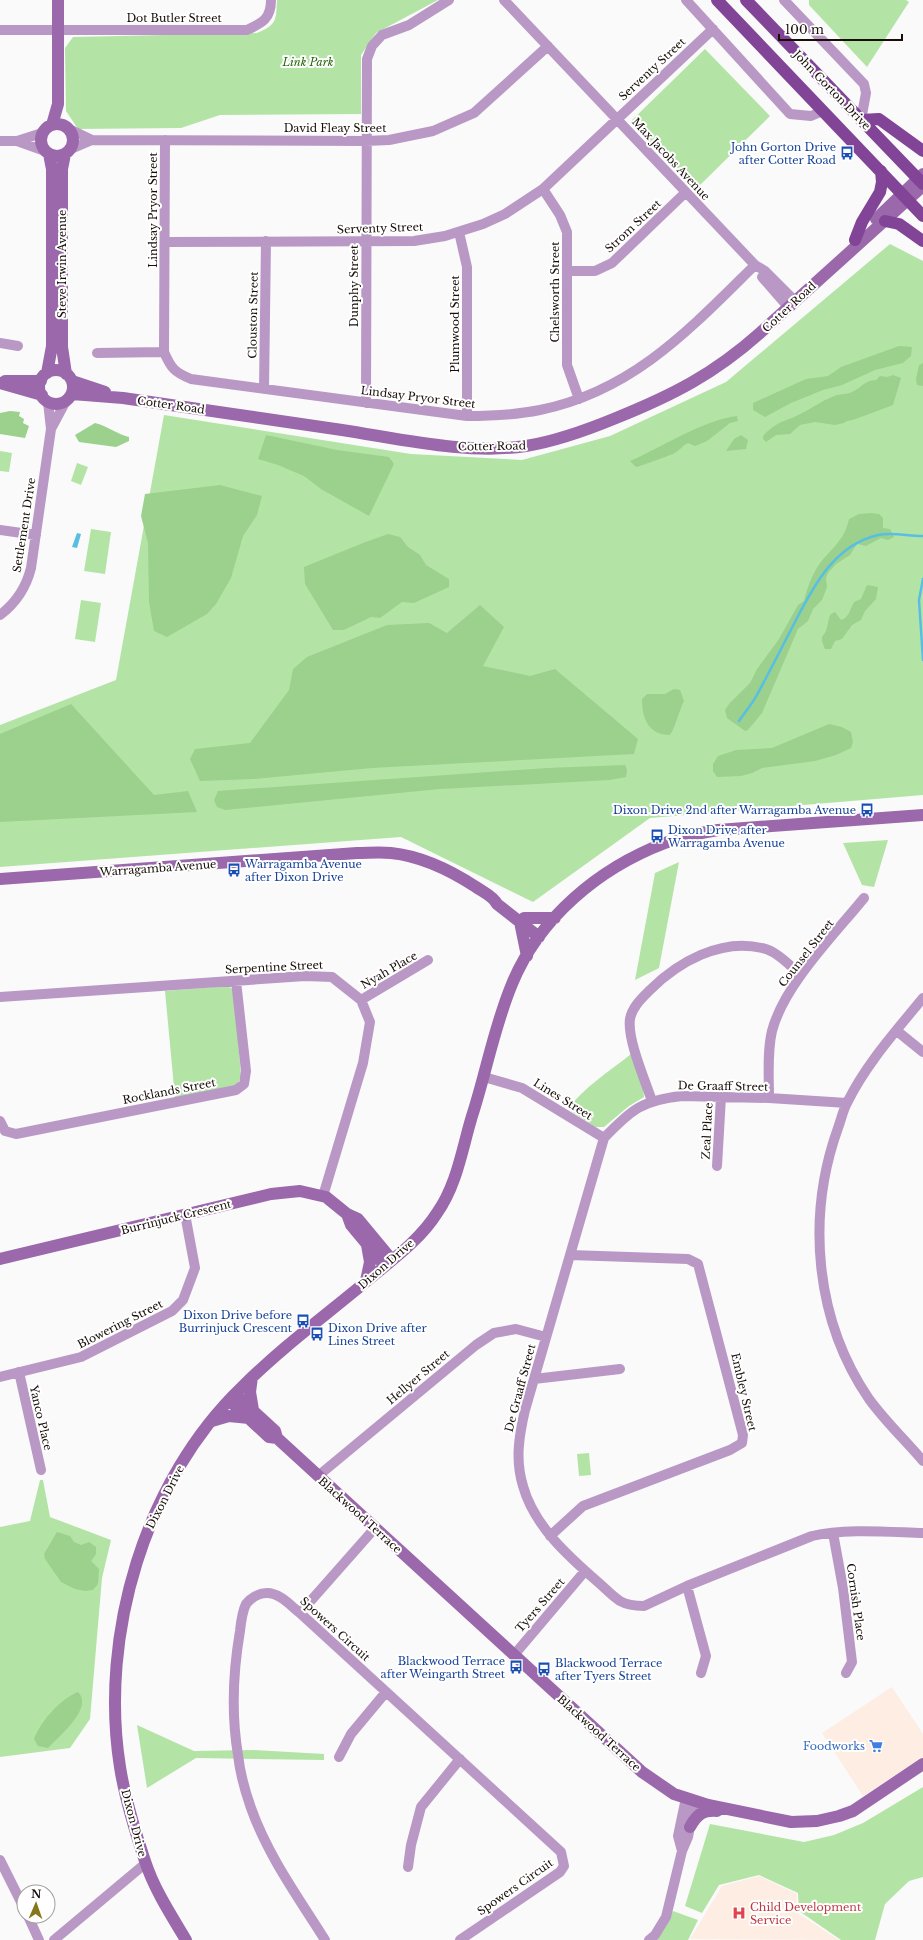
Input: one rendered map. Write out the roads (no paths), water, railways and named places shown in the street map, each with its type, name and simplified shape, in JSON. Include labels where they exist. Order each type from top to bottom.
[{"type":"main road","points":[[58,0],[58,104],[52,125],[42,133],[41,142],[47,152],[54,156],[68,152],[73,139],[58,104]]},
{"type":"main road","name":"John Gorton Drive","points":[[717,0],[905,197]]},
{"type":"main road","name":"John Gorton Drive","points":[[746,0],[861,120],[922,181]]},
{"type":"main road","points":[[861,120],[879,120],[923,151]]},
{"type":"main road","points":[[52,125],[67,127]]},
{"type":"main road","name":"Steve Irwin Avenue","points":[[44,377],[52,346],[52,169],[47,152]]},
{"type":"main road","name":"Steve Irwin Avenue","points":[[68,152],[62,169],[62,347],[69,377]]},
{"type":"main road","points":[[855,240],[862,222],[880,192],[882,182],[881,171]]},
{"type":"main road","name":"Cotter Road","points":[[834,266],[855,240],[922,181]]},
{"type":"main road","points":[[905,197],[923,216]]},
{"type":"main road","name":"Cotter Road","points":[[69,398],[123,398],[462,447],[525,446],[548,442],[594,427],[674,394],[702,378],[739,352],[792,305],[885,221],[905,197]]},
{"type":"main road","points":[[885,221],[899,224],[923,241]]},
{"type":"main road","points":[[57,371],[69,377],[69,398],[57,404],[0,382],[44,377],[57,371]]},
{"type":"main road","points":[[44,377],[40,386],[45,399]]},
{"type":"main road","name":"Cotter Road","points":[[69,377],[123,398]]},
{"type":"main road","name":"Dixon Drive","points":[[186,1940],[164,1902],[146,1863],[133,1822],[120,1765],[116,1682],[121,1624],[134,1569],[152,1521],[172,1479],[187,1455],[232,1397],[252,1377],[272,1358],[389,1263],[410,1244],[436,1216],[452,1186],[506,1001],[514,980],[541,934],[578,894],[621,864],[660,845],[688,835],[718,830],[923,815]]},
{"type":"main road","name":"Warragamba Avenue","points":[[0,879],[349,854],[391,853],[424,861],[452,872],[541,934]]},
{"type":"main road","points":[[527,956],[522,920],[555,918]]},
{"type":"main road","name":"Burrinjuck Crescent","points":[[0,1260],[186,1214],[286,1191],[300,1191],[323,1196],[347,1214],[358,1219],[370,1241],[389,1263]]},
{"type":"main road","points":[[366,1281],[370,1262],[370,1241],[391,1245],[410,1244]]},
{"type":"main road","points":[[212,1421],[229,1416],[251,1414],[250,1392],[252,1377]]},
{"type":"main road","name":"Blackwood Terrace","points":[[232,1397],[251,1414],[269,1438],[277,1438],[642,1772],[674,1794],[729,1811],[791,1822],[827,1820],[853,1811],[923,1764]]},
{"type":"main road","points":[[690,1827],[695,1817],[706,1810],[729,1811]]},
{"type":"street","name":"Dot Butler Street","points":[[0,30],[247,30],[262,23],[271,9],[271,0]]},
{"type":"street","name":"Dunphy Street","points":[[366,402],[366,68],[369,52],[382,35],[409,25],[449,0]]},
{"type":"street","name":"Max Jacobs Avenue","points":[[504,0],[755,265],[760,274],[792,305]]},
{"type":"street","name":"John Gorton Drive","points":[[686,0],[790,114],[811,116],[823,111]]},
{"type":"street","points":[[785,0],[864,84],[866,93],[861,120]]},
{"type":"street","name":"Serventy Street","points":[[165,242],[414,241],[459,232],[504,214],[543,189],[713,28]]},
{"type":"street","name":"David Fleay Street","points":[[68,152],[92,140],[366,141],[389,140],[432,131],[474,113],[548,46]]},
{"type":"street","name":"David Fleay Street","points":[[67,127],[92,140]]},
{"type":"street","points":[[0,141],[17,141],[42,133]]},
{"type":"street","name":"Lindsay Pryor Street","points":[[165,140],[164,352],[170,365],[177,374],[191,379],[467,416],[504,416],[540,410],[579,399],[613,385],[643,367],[669,347],[755,265]]},
{"type":"street","points":[[17,141],[47,152]]},
{"type":"street","name":"Chelsworth Street","points":[[543,189],[560,215],[567,232],[567,365],[579,399]]},
{"type":"street","name":"Strom Street","points":[[567,271],[595,271],[612,263],[686,192]]},
{"type":"street","name":"Plumwood Street","points":[[459,232],[467,267],[467,416]]},
{"type":"street","name":"Clouston Street","points":[[264,389],[266,242]]},
{"type":"street","points":[[0,343],[18,346]]},
{"type":"street","points":[[97,352],[164,352]]},
{"type":"street","name":"Settlement Drive","points":[[51,429],[69,398]]},
{"type":"street","name":"Settlement Drive","points":[[0,615],[18,597],[28,579],[36,535],[51,429],[45,399]]},
{"type":"street","points":[[0,530],[36,535]]},
{"type":"street","name":"Counsel Street","points":[[769,1098],[770,1048],[772,1033],[785,999],[801,975],[864,898]]},
{"type":"street","points":[[652,1100],[630,1035],[630,1020],[633,1010],[642,998],[666,974],[689,960],[714,950],[733,946],[750,946],[763,948],[778,955],[801,975]]},
{"type":"street","name":"Nyah Place","points":[[361,1000],[428,960]]},
{"type":"street","name":"Serpentine Street","points":[[0,997],[305,976],[332,977],[361,1000],[370,1022],[363,1063],[323,1196]]},
{"type":"street","name":"Rocklands Street","points":[[0,1121],[5,1131],[16,1134],[236,1090],[244,1084],[246,1071],[236,981]]},
{"type":"street","points":[[923,998],[876,1056],[847,1103],[829,1153],[821,1194],[818,1244],[823,1285],[836,1335],[856,1378],[870,1400],[923,1460]]},
{"type":"street","points":[[897,1031],[923,1052]]},
{"type":"street","name":"Lines Street","points":[[484,1077],[522,1088],[604,1138]]},
{"type":"street","name":"De Graaff Street","points":[[847,1103],[769,1098],[682,1096],[652,1100],[624,1117],[604,1138],[519,1435],[520,1474],[523,1487],[533,1509],[550,1536],[585,1571],[620,1601],[636,1606],[644,1606],[687,1586],[796,1541],[821,1534],[923,1533]]},
{"type":"street","name":"Zeal Place","points":[[717,1166],[721,1097]]},
{"type":"street","name":"Blowering Street","points":[[0,1377],[81,1357],[172,1311],[183,1300],[195,1268],[186,1214]]},
{"type":"street","name":"Embley Street","points":[[550,1536],[583,1506],[730,1450],[742,1442],[743,1434],[698,1264],[688,1259],[570,1255]]},
{"type":"street","name":"Hellyer Street","points":[[318,1476],[476,1345],[494,1333],[516,1329],[546,1337]]},
{"type":"street","points":[[534,1379],[620,1369]]},
{"type":"street","name":"Yanco Place","points":[[19,1372],[41,1470]]},
{"type":"street","points":[[300,1613],[375,1528]]},
{"type":"street","name":"Cornish Place","points":[[834,1533],[843,1588],[852,1662],[846,1673]]},
{"type":"street","name":"Tyers Street","points":[[514,1655],[585,1571]]},
{"type":"street","points":[[687,1586],[706,1656],[701,1673]]},
{"type":"street","name":"Spowers Circuit","points":[[325,1940],[284,1876],[264,1841],[243,1781],[238,1754],[234,1714],[233,1681],[237,1646],[243,1610],[247,1603],[261,1594],[274,1594],[300,1613],[561,1852],[564,1866],[560,1872],[460,1940]]},
{"type":"street","points":[[339,1757],[351,1734],[386,1692]]},
{"type":"street","points":[[408,1867],[411,1845],[421,1807],[460,1759]]},
{"type":"street","points":[[649,1940],[655,1934],[666,1917],[682,1851],[688,1838],[690,1827],[690,1800]]},
{"type":"street","points":[[682,1851],[678,1836],[690,1800]]},
{"type":"street","points":[[0,1860],[16,1892]]},
{"type":"street","points":[[54,1940],[146,1863]]},
{"type":"street","points":[[32,1924],[40,1940]]},
{"type":"water","points":[[77,533],[81,534],[77,548],[72,547]]},
{"type":"waterway","points":[[739,721],[756,697],[810,593],[838,557],[863,540],[878,535],[895,534],[923,536]]},
{"type":"waterway","points":[[923,579],[919,600],[923,660]]},
{"type":"place","name":"John Gorton Drive after Cotter Road","points":[[847,153]]},
{"type":"place","name":"Dixon Drive 2nd after Warragamba Avenue","points":[[867,810]]},
{"type":"place","name":"Dixon Drive after Warragamba Avenue","points":[[657,836]]},
{"type":"place","name":"Warragamba Avenue after Dixon Drive","points":[[234,870]]},
{"type":"place","name":"Dixon Drive before Burrinjuck Crescent","points":[[303,1321]]},
{"type":"place","name":"Dixon Drive after Lines Street","points":[[317,1334]]},
{"type":"place","name":"Blackwood Terrace after Weingarth Street","points":[[516,1667]]},
{"type":"place","name":"Blackwood Terrace after Tyers Street","points":[[544,1669]]},
{"type":"place","name":"Foodworks","points":[[876,1746]]},
{"type":"place","name":"Child Development Service","points":[[739,1913]]},
{"type":"park label","name":"Link Park","points":[[308,62]]}]
